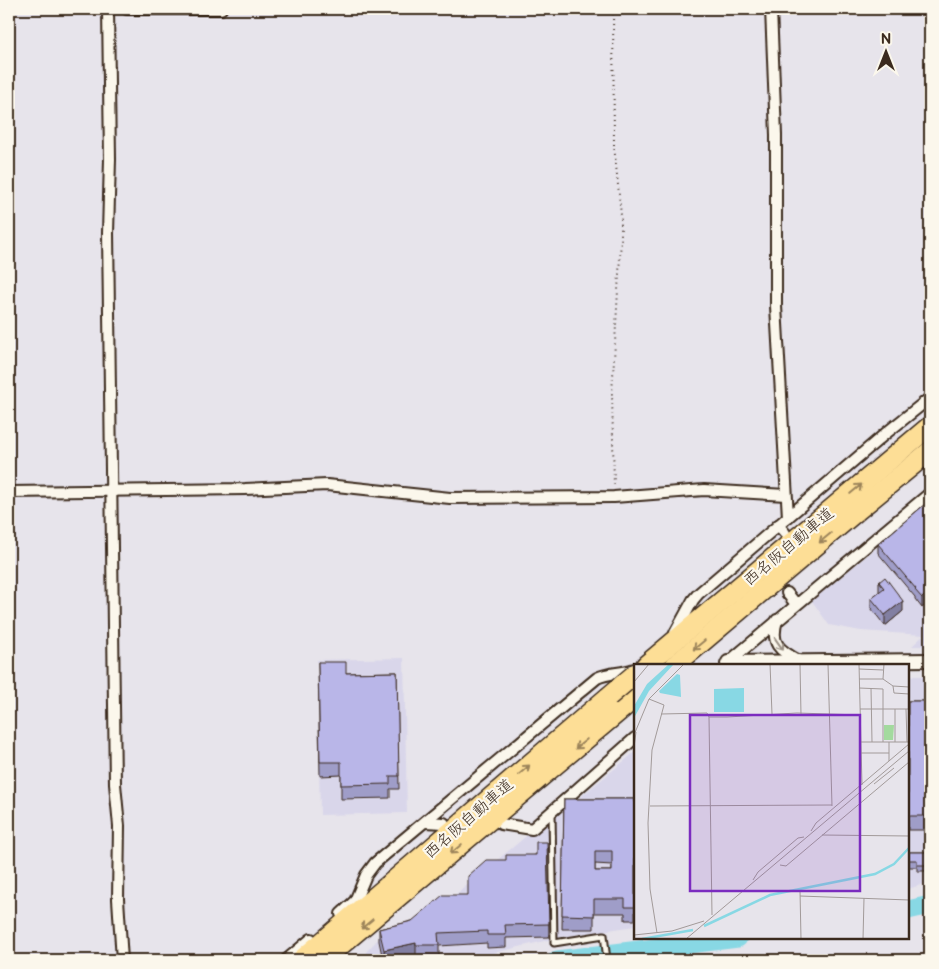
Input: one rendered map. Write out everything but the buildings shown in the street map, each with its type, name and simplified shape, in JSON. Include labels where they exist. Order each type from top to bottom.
[{"type":"highway","name":"西名阪自動車道","points":[[676,664],[717,617],[930,426]]},
{"type":"highway","name":"西名阪自動車道","points":[[647,664],[717,617],[858,510],[930,451]]},
{"type":"highway","name":"西名阪自動車道","points":[[323,960],[400,887],[613,705],[634,675]]},
{"type":"highway","name":"西名阪自動車道","points":[[613,705],[634,698]]},
{"type":"highway","name":"西名阪自動車道","points":[[301,960],[400,887]]},
{"type":"street","points":[[108,9],[110,159],[108,233],[116,784],[119,826],[118,899],[122,960]]},
{"type":"street","points":[[127,9],[221,9]]},
{"type":"street","points":[[771,9],[776,135],[775,290],[788,517]]},
{"type":"street","points":[[641,664],[673,635],[698,594],[782,529],[788,517],[930,398]]},
{"type":"street","points":[[9,492],[245,489],[327,485],[450,498],[614,496],[704,490],[786,494]]},
{"type":"street","points":[[726,664],[776,620],[930,493]]},
{"type":"street","points":[[787,593],[796,604]]},
{"type":"street","points":[[776,620],[774,632],[776,643],[785,652],[799,661]]},
{"type":"street","points":[[726,664],[799,661],[930,660]]},
{"type":"street","points":[[286,960],[349,907],[355,900],[369,869],[425,822],[597,678],[606,674],[625,672],[634,668]]},
{"type":"street","points":[[615,672],[634,689]]},
{"type":"street","points":[[501,824],[532,828],[634,739]]},
{"type":"street","points":[[425,822],[444,823]]},
{"type":"lane","points":[[552,810],[554,943],[604,935],[607,960]]},
{"type":"path","points":[[613,9],[614,145],[621,215],[612,394],[614,496]]},
{"type":"shaded area","points":[[930,504],[930,646],[912,646],[924,635],[861,631],[829,625],[812,601]]},
{"type":"shaded area","points":[[404,658],[407,813],[320,815],[317,660]]},
{"type":"shaded area","points":[[909,676],[930,676],[930,882],[909,889]]},
{"type":"shaded area","points":[[634,753],[634,926],[561,937],[470,960],[366,960],[366,952],[380,937],[413,930],[530,833],[527,829],[544,827]]},
{"type":"waterway","points":[[909,910],[930,905]]},
{"type":"waterway","points":[[557,960],[730,939]]}]
